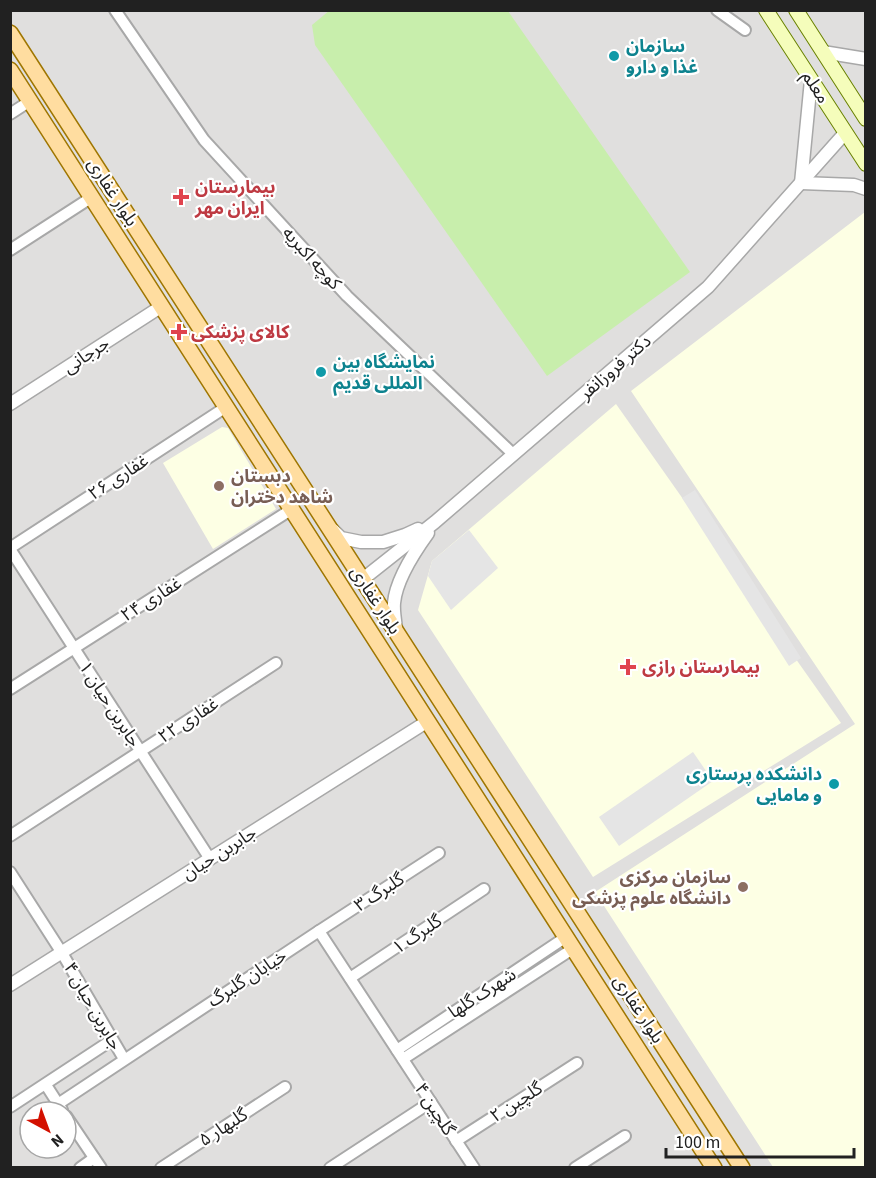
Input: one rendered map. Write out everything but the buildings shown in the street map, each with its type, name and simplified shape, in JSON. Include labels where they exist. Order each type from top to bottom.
[{"type":"main road","name":"معلم","points":[[766,10],[866,164]]},
{"type":"main road","name":"معلم","points":[[796,10],[864,114]]},
{"type":"main road","name":"بلوار غفاری","points":[[10,33],[742,1167]]},
{"type":"main road","name":"بلوار غفاری","points":[[10,70],[714,1167]]},
{"type":"street","name":"کوچه اکبریه","points":[[115,10],[204,140],[347,296],[513,454]]},
{"type":"street","points":[[717,10],[745,30]]},
{"type":"street","points":[[822,52],[866,59]]},
{"type":"street","points":[[811,80],[801,183],[854,185],[866,189]]},
{"type":"street","points":[[10,114],[30,101]]},
{"type":"street","name":"دکتر فروزانفر","points":[[363,579],[435,522],[708,287],[846,133]]},
{"type":"street","points":[[10,250],[92,197]]},
{"type":"street","name":"جرجانی","points":[[10,404],[162,306]]},
{"type":"street","name":"غفاری ۲۶","points":[[10,548],[226,406]]},
{"type":"street","name":"غفاری ۲۴","points":[[10,688],[292,509]]},
{"type":"street","points":[[327,524],[341,538],[361,542],[383,542],[435,522]]},
{"type":"street","points":[[396,632],[394,602],[399,584],[410,558],[435,522]]},
{"type":"street","name":"جابربن حیان ۱","points":[[10,548],[210,860]]},
{"type":"street","name":"غفاری ۲۲","points":[[10,836],[276,663]]},
{"type":"street","name":"جابربن حیان","points":[[10,985],[428,721]]},
{"type":"street","name":"گلبرگ ۳","points":[[319,932],[439,853]]},
{"type":"street","name":"جابربن حیان ۴","points":[[10,872],[62,953],[124,1059]]},
{"type":"street","name":"گلبرگ ۱","points":[[350,978],[484,889]]},
{"type":"street","points":[[319,932],[400,1054]]},
{"type":"street","name":"خیابان گلبرگ","points":[[71,1100],[124,1059],[319,932]]},
{"type":"street","name":"شهرک گلها","points":[[400,1054],[570,943]]},
{"type":"street","points":[[10,1107],[112,1040]]},
{"type":"street","name":"گلچین ۴","points":[[400,1054],[474,1167]]},
{"type":"street","name":"گلچین ۲","points":[[456,1141],[577,1063]]},
{"type":"street","points":[[46,1085],[56,1100]]},
{"type":"street","name":"گلبهار ۵","points":[[161,1167],[285,1087]]},
{"type":"street","points":[[330,1167],[431,1102]]},
{"type":"street","points":[[78,1134],[97,1163],[80,1167]]},
{"type":"street","points":[[575,1167],[625,1136]]},
{"type":"shaded area","points":[[10,11],[865,11],[865,1167],[11,1167]]},
{"type":"shaded area","points":[[865,212],[865,1167],[773,1167],[595,892],[855,724],[631,391]]},
{"type":"shaded area","name":"بیمارستان رازی","points":[[616,404],[841,723],[593,877],[418,610],[432,561]]},
{"type":"shaded area","name":"دبستان شاهد دختران","points":[[222,427],[228,428],[276,509],[213,549],[163,463]]},
{"type":"shaded area","points":[[695,490],[801,658],[789,666],[682,498]]},
{"type":"shaded area","points":[[469,530],[498,568],[451,610],[428,576],[432,561]]},
{"type":"shaded area","points":[[693,752],[713,781],[619,846],[599,817]]},
{"type":"green space","points":[[330,10],[508,11],[690,272],[547,376],[315,45],[312,25]]},
{"type":"place","name":"سازمان غذا و دارو","points":[[614,56]]},
{"type":"place","name":"بیمارستان ایران مهر","points":[[181,197]]},
{"type":"place","name":"کالای پزشکی","points":[[179,332]]},
{"type":"place","name":"نمایشگاه بین المللی قدیم","points":[[321,372]]},
{"type":"place","name":"دبستان شاهد دختران","points":[[219,486]]},
{"type":"place","name":"بیمارستان رازی","points":[[628,667]]},
{"type":"place","name":"دانشکده پرستاری و مامایی","points":[[834,784]]},
{"type":"place","name":"سازمان مرکزی دانشگاه علوم پزشکی","points":[[743,887]]}]
